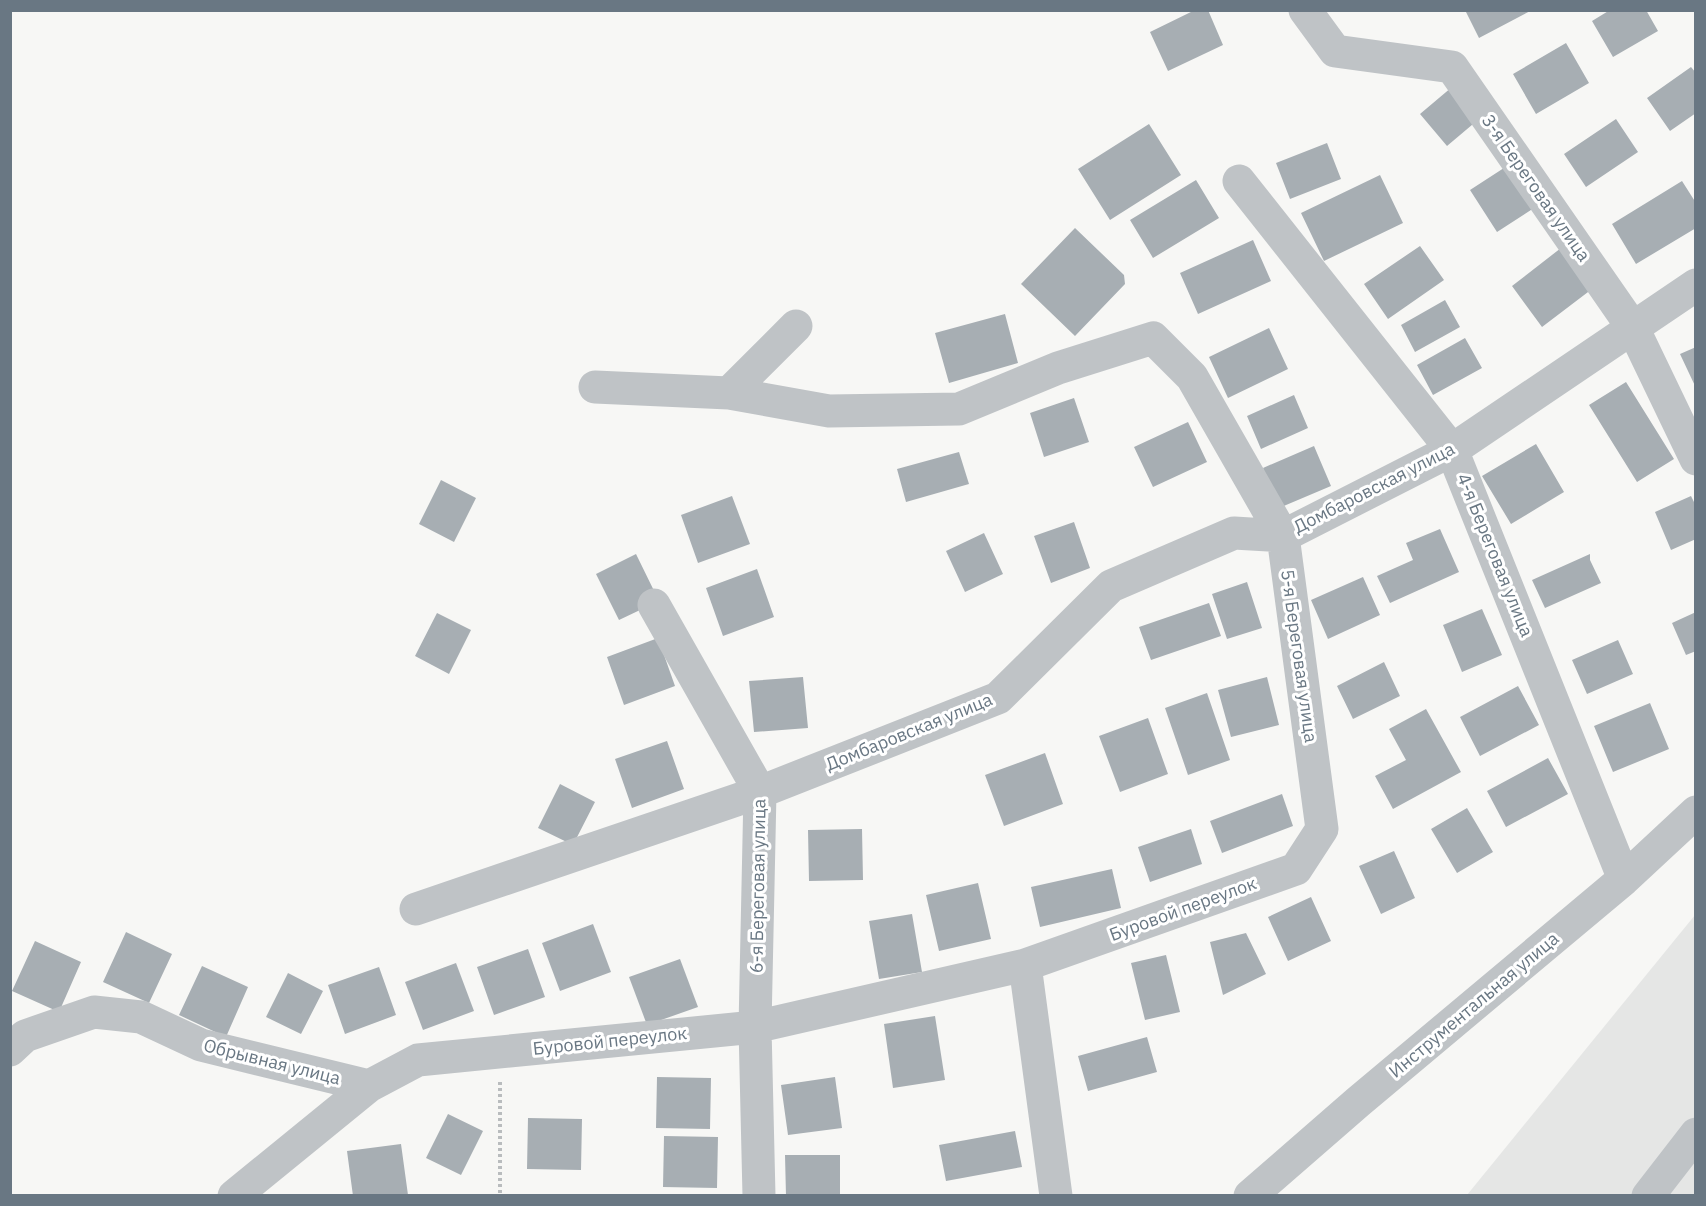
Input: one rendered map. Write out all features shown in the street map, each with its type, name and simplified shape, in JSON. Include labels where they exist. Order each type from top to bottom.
[{"type":"street","name":"3-я Береговая улица","points":[[1305,10],[1335,51],[1452,67],[1633,328],[1695,459]]},
{"type":"street","name":"4-я Береговая улица","points":[[1239,181],[1452,450],[1624,879]]},
{"type":"street","name":"Домбаровская улица","points":[[416,909],[760,792],[998,698],[1111,586],[1234,533],[1283,536],[1452,450],[1695,285]]},
{"type":"street","points":[[729,393],[796,326]]},
{"type":"street","name":"5-я Береговая улица","points":[[595,387],[729,393],[829,411],[959,409],[1058,368],[1153,338],[1192,377],[1283,536],[1322,829]]},
{"type":"street","name":"6-я Береговая улица","points":[[654,605],[760,792],[755,1027],[759,1196]]},
{"type":"street","name":"Инструментальная улица","points":[[1250,1196],[1358,1102],[1624,879],[1695,812]]},
{"type":"street","name":"Буровой переулок","points":[[248,1190],[369,1086],[418,1060],[755,1027],[1025,965],[1296,868],[1322,829]]},
{"type":"street","points":[[1025,965],[1056,1196]]},
{"type":"street","name":"Обрывная улица","points":[[10,1050],[25,1036],[94,1012],[141,1017],[201,1045],[369,1086]]},
{"type":"street","points":[[1648,1196],[1695,1134]]},
{"type":"path","points":[[499,1052],[500,1196]]},
{"type":"shaded area","points":[[1695,915],[1695,1195],[1467,1195]]},
{"type":"building","points":[[1195,10],[1208,10],[1223,45],[1168,71],[1150,32]]},
{"type":"building","points":[[1465,10],[1532,10],[1479,38]]},
{"type":"building","points":[[1610,10],[1646,10],[1658,31],[1613,57],[1592,21]]},
{"type":"building","points":[[1566,43],[1589,83],[1536,114],[1513,74]]},
{"type":"building","points":[[1691,67],[1696,73],[1696,113],[1670,131],[1647,98]]},
{"type":"building","points":[[1452,87],[1479,119],[1447,146],[1420,114]]},
{"type":"building","points":[[1616,119],[1638,152],[1586,187],[1564,154]]},
{"type":"building","points":[[1149,124],[1181,175],[1110,220],[1078,169]]},
{"type":"building","points":[[1327,143],[1341,179],[1290,199],[1276,163]]},
{"type":"building","points":[[1507,166],[1534,208],[1497,232],[1470,190]]},
{"type":"building","points":[[1380,175],[1403,223],[1324,261],[1301,213]]},
{"type":"building","points":[[1196,180],[1219,218],[1153,258],[1130,220]]},
{"type":"building","points":[[1682,181],[1696,203],[1696,228],[1636,264],[1612,224]]},
{"type":"building","points":[[1075,228],[1124,275],[1125,284],[1075,336],[1021,284]]},
{"type":"building","points":[[1253,240],[1271,281],[1198,314],[1180,273]]},
{"type":"building","points":[[1420,246],[1444,280],[1388,319],[1364,284]]},
{"type":"building","points":[[1561,248],[1592,289],[1542,327],[1512,286]]},
{"type":"building","points":[[1445,300],[1460,327],[1415,352],[1401,325]]},
{"type":"building","points":[[1005,314],[1018,363],[949,383],[935,333]]},
{"type":"building","points":[[1269,328],[1288,369],[1228,398],[1209,357]]},
{"type":"building","points":[[1465,338],[1482,368],[1433,395],[1417,365]]},
{"type":"building","points":[[1696,347],[1696,388],[1680,354]]},
{"type":"building","points":[[1626,382],[1674,459],[1637,482],[1589,405]]},
{"type":"building","points":[[1294,395],[1308,428],[1261,449],[1247,416]]},
{"type":"building","points":[[1074,398],[1089,442],[1044,457],[1030,413]]},
{"type":"building","points":[[1188,422],[1207,462],[1153,487],[1134,447]]},
{"type":"building","points":[[1536,444],[1564,492],[1511,524],[1482,476]]},
{"type":"building","points":[[1314,446],[1331,486],[1279,508],[1263,468]]},
{"type":"building","points":[[959,452],[969,484],[906,502],[897,469]]},
{"type":"building","points":[[441,480],[476,498],[454,542],[419,524]]},
{"type":"building","points":[[732,496],[750,544],[698,563],[681,515]]},
{"type":"building","points":[[1691,496],[1696,506],[1696,539],[1671,550],[1655,512]]},
{"type":"building","points":[[1074,522],[1090,568],[1051,583],[1034,536]]},
{"type":"building","points":[[1440,529],[1459,572],[1390,603],[1377,576],[1413,560],[1406,543]]},
{"type":"building","points":[[984,533],[1003,574],[965,592],[946,551]]},
{"type":"building","points":[[636,554],[659,601],[619,620],[596,574]]},
{"type":"building","points":[[1590,554],[1590,560],[1601,583],[1545,608],[1532,580]]},
{"type":"building","points":[[757,569],[774,617],[723,636],[706,588]]},
{"type":"building","points":[[1363,577],[1380,615],[1328,639],[1311,600]]},
{"type":"building","points":[[1247,582],[1262,628],[1227,639],[1212,594]]},
{"type":"building","points":[[1209,603],[1221,636],[1151,660],[1139,627]]},
{"type":"building","points":[[1482,609],[1502,655],[1462,672],[1443,625]]},
{"type":"building","points":[[1696,612],[1696,651],[1686,655],[1672,623]]},
{"type":"building","points":[[437,613],[471,630],[449,674],[415,656]]},
{"type":"building","points":[[658,638],[675,686],[624,705],[607,657]]},
{"type":"building","points":[[1618,640],[1633,674],[1587,694],[1572,660]]},
{"type":"building","points":[[1384,662],[1400,696],[1353,719],[1337,686]]},
{"type":"building","points":[[803,677],[808,728],[754,732],[749,681]]},
{"type":"building","points":[[1267,677],[1279,725],[1231,737],[1218,690]]},
{"type":"building","points":[[1518,686],[1539,725],[1480,756],[1460,717]]},
{"type":"building","points":[[1207,693],[1230,760],[1188,775],[1165,708]]},
{"type":"building","points":[[1650,703],[1669,749],[1613,772],[1594,726]]},
{"type":"building","points":[[1426,709],[1461,772],[1393,809],[1375,776],[1406,760],[1389,729]]},
{"type":"building","points":[[1148,718],[1168,774],[1120,792],[1099,736]]},
{"type":"building","points":[[667,741],[684,789],[632,808],[615,759]]},
{"type":"building","points":[[1045,753],[1063,804],[1004,826],[985,775]]},
{"type":"building","points":[[1548,758],[1568,794],[1506,827],[1487,791]]},
{"type":"building","points":[[560,784],[595,802],[573,845],[538,828]]},
{"type":"building","points":[[1282,794],[1293,826],[1222,853],[1210,821]]},
{"type":"building","points":[[1467,808],[1493,852],[1457,873],[1431,829]]},
{"type":"building","points":[[862,829],[863,880],[809,881],[808,830]]},
{"type":"building","points":[[1191,829],[1202,864],[1150,882],[1138,847]]},
{"type":"building","points":[[1394,851],[1415,898],[1381,914],[1359,866]]},
{"type":"building","points":[[1112,869],[1121,908],[1040,927],[1031,887]]},
{"type":"building","points":[[978,883],[991,939],[939,951],[926,895]]},
{"type":"building","points":[[1311,897],[1331,941],[1288,961],[1268,917]]},
{"type":"building","points":[[912,914],[922,972],[879,979],[869,921]]},
{"type":"building","points":[[593,924],[611,972],[560,991],[542,943]]},
{"type":"building","points":[[126,932],[172,954],[149,1003],[103,982]]},
{"type":"building","points":[[1246,933],[1266,974],[1223,995],[1210,942]]},
{"type":"building","points":[[35,941],[81,962],[59,1012],[12,991]]},
{"type":"building","points":[[528,949],[545,997],[494,1015],[477,967]]},
{"type":"building","points":[[1166,955],[1180,1012],[1145,1020],[1131,963]]},
{"type":"building","points":[[680,959],[698,1007],[647,1025],[629,977]]},
{"type":"building","points":[[456,963],[474,1011],[423,1030],[405,982]]},
{"type":"building","points":[[202,966],[248,987],[226,1037],[179,1015]]},
{"type":"building","points":[[379,967],[396,1015],[345,1034],[328,985]]},
{"type":"building","points":[[288,973],[323,991],[301,1034],[266,1017]]},
{"type":"building","points":[[935,1016],[945,1080],[893,1088],[884,1024]]},
{"type":"building","points":[[1147,1037],[1157,1072],[1088,1091],[1078,1056]]},
{"type":"building","points":[[657,1077],[711,1078],[710,1129],[656,1128]]},
{"type":"building","points":[[835,1077],[842,1128],[788,1135],[781,1085]]},
{"type":"building","points":[[448,1114],[483,1131],[461,1175],[426,1158]]},
{"type":"building","points":[[528,1118],[582,1119],[581,1170],[527,1169]]},
{"type":"building","points":[[1015,1131],[1022,1167],[946,1181],[939,1145]]},
{"type":"building","points":[[664,1136],[718,1137],[717,1188],[663,1187]]},
{"type":"building","points":[[401,1144],[408,1195],[353,1196],[347,1151]]},
{"type":"building","points":[[785,1155],[840,1155],[840,1196],[786,1196]]}]
